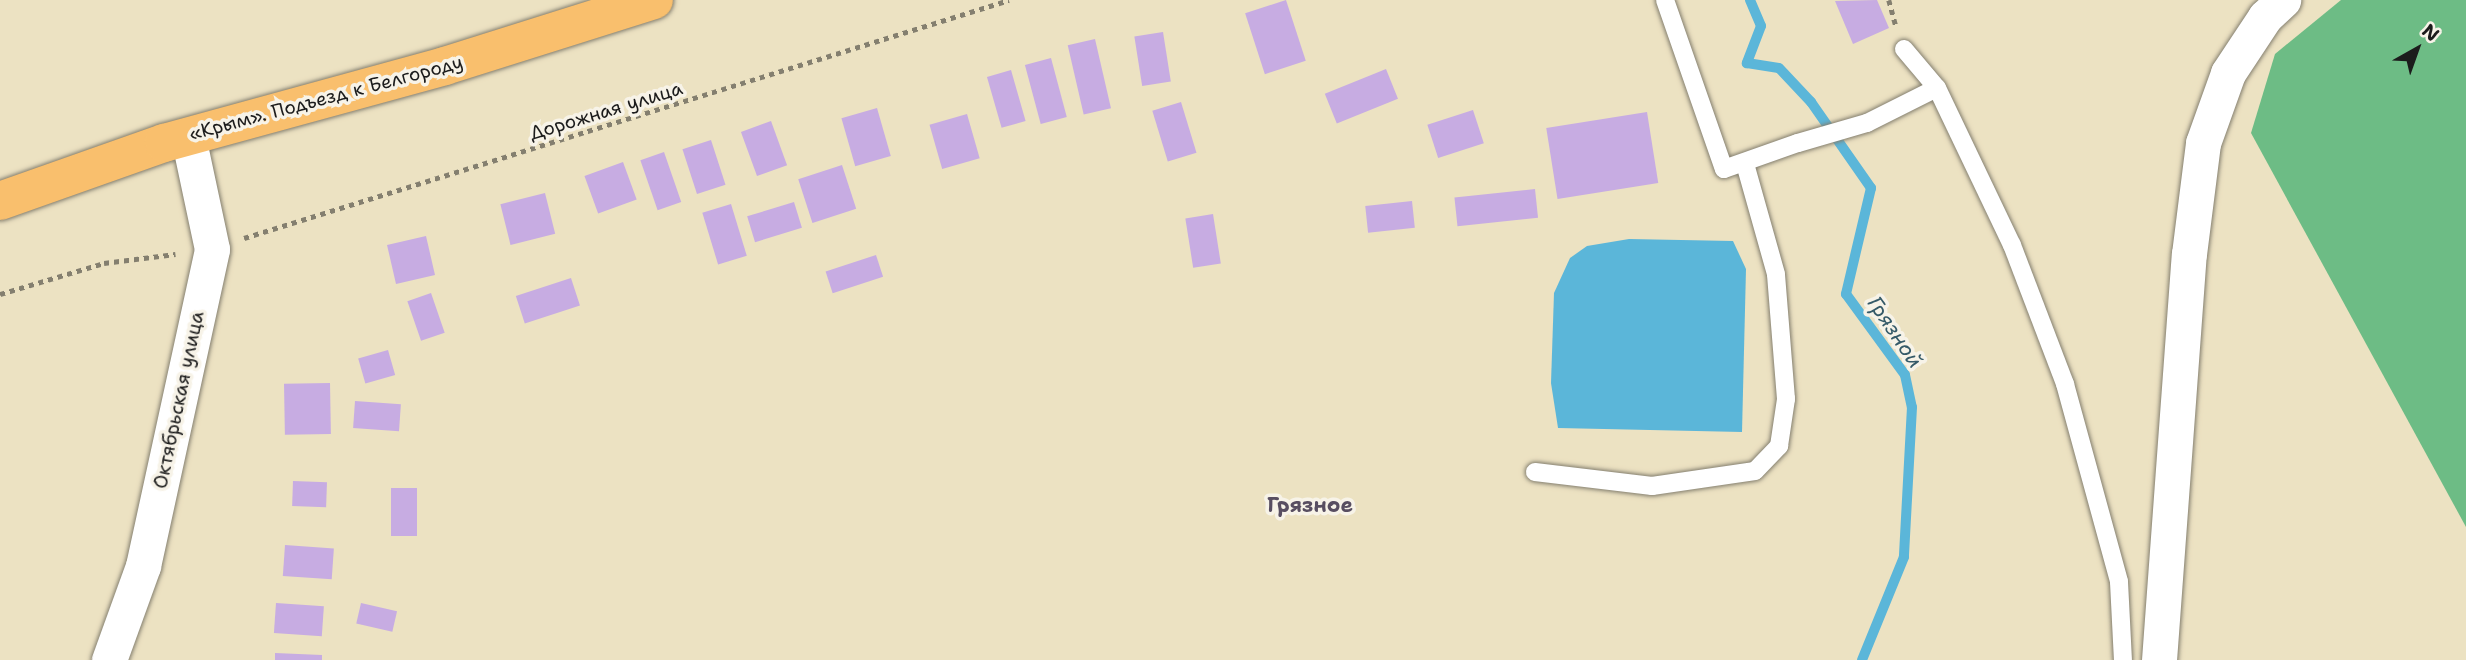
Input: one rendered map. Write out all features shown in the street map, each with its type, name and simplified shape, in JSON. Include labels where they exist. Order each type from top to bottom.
[{"type":"main road","name":"«Крым». Подъезд к Белгороду","points":[[0,201],[176,139],[445,66],[654,0]]},
{"type":"main road","points":[[0,182],[176,139]]},
{"type":"street","points":[[2159,660],[2189,254],[2203,143],[2228,74],[2266,17],[2283,0]]},
{"type":"street","name":"Октябрьская улица","points":[[109,660],[143,566],[212,248],[176,139]]},
{"type":"lane","points":[[1665,0],[1724,169],[1867,123],[1937,88]]},
{"type":"lane","points":[[1904,49],[1937,88],[2012,245],[2065,384],[2119,582],[2123,660]]},
{"type":"lane","points":[[1535,472],[1652,485],[1755,471],[1779,446],[1787,399],[1776,274],[1745,164]]},
{"type":"path","name":"Дорожная улица","points":[[0,294],[104,263],[212,248],[1009,0]]},
{"type":"green space","points":[[2341,0],[2466,0],[2466,527],[2251,133],[2275,54]]},
{"type":"water","points":[[1629,239],[1733,241],[1746,269],[1742,432],[1558,428],[1551,383],[1554,293],[1570,258],[1587,246]]},
{"type":"building","points":[[1286,0],[1306,61],[1265,74],[1245,13]]},
{"type":"building","points":[[1877,0],[1889,28],[1853,44],[1835,1]]},
{"type":"building","points":[[1163,32],[1171,81],[1142,86],[1134,37]]},
{"type":"building","points":[[1095,39],[1111,108],[1084,114],[1068,45]]},
{"type":"building","points":[[1051,58],[1067,117],[1041,124],[1025,65]]},
{"type":"building","points":[[1386,69],[1398,99],[1337,123],[1325,94]]},
{"type":"building","points":[[1011,70],[1026,121],[1002,128],[987,77]]},
{"type":"building","points":[[1181,102],[1196,153],[1168,161],[1152,111]]},
{"type":"building","points":[[877,108],[891,156],[855,166],[841,118]]},
{"type":"building","points":[[1473,110],[1484,143],[1438,158],[1427,125]]},
{"type":"building","points":[[1647,112],[1658,183],[1558,199],[1546,128]]},
{"type":"building","points":[[967,114],[980,158],[942,169],[930,125]]},
{"type":"building","points":[[771,121],[787,165],[757,176],[741,132]]},
{"type":"building","points":[[711,140],[726,185],[697,194],[682,149]]},
{"type":"building","points":[[664,152],[681,202],[658,210],[640,160]]},
{"type":"building","points":[[623,162],[637,200],[598,214],[584,176]]},
{"type":"building","points":[[842,165],[856,209],[812,223],[798,179]]},
{"type":"building","points":[[1535,189],[1538,218],[1457,226],[1454,197]]},
{"type":"building","points":[[545,193],[555,234],[511,245],[500,204]]},
{"type":"building","points":[[1412,201],[1415,228],[1368,233],[1365,206]]},
{"type":"building","points":[[794,202],[802,228],[755,242],[747,216]]},
{"type":"building","points":[[731,204],[747,256],[718,264],[702,213]]},
{"type":"building","points":[[1213,214],[1221,263],[1193,268],[1185,218]]},
{"type":"building","points":[[426,236],[435,275],[396,284],[387,245]]},
{"type":"building","points":[[876,255],[883,277],[833,293],[826,271]]},
{"type":"building","points":[[571,278],[580,306],[525,324],[516,296]]},
{"type":"building","points":[[431,293],[445,333],[421,341],[407,301]]},
{"type":"building","points":[[388,350],[395,375],[365,384],[358,359]]},
{"type":"building","points":[[330,383],[331,434],[285,435],[284,384]]},
{"type":"building","points":[[355,401],[401,404],[399,431],[353,428]]},
{"type":"building","points":[[293,481],[327,482],[326,507],[292,506]]},
{"type":"building","points":[[391,488],[417,488],[417,536],[391,536]]},
{"type":"building","points":[[285,545],[334,548],[332,579],[283,576]]},
{"type":"building","points":[[276,603],[324,606],[322,636],[274,633]]},
{"type":"building","points":[[361,603],[397,611],[392,632],[356,623]]},
{"type":"building","points":[[275,653],[322,655],[322,660],[275,660]]},
{"type":"waterway","name":"Грязной","points":[[1750,0],[1761,26],[1747,63],[1779,68],[1811,102],[1871,188],[1846,294],[1905,375],[1912,407],[1904,557],[1862,660]]},
{"type":"district","name":"Грязное","points":[[1310,505]]}]
